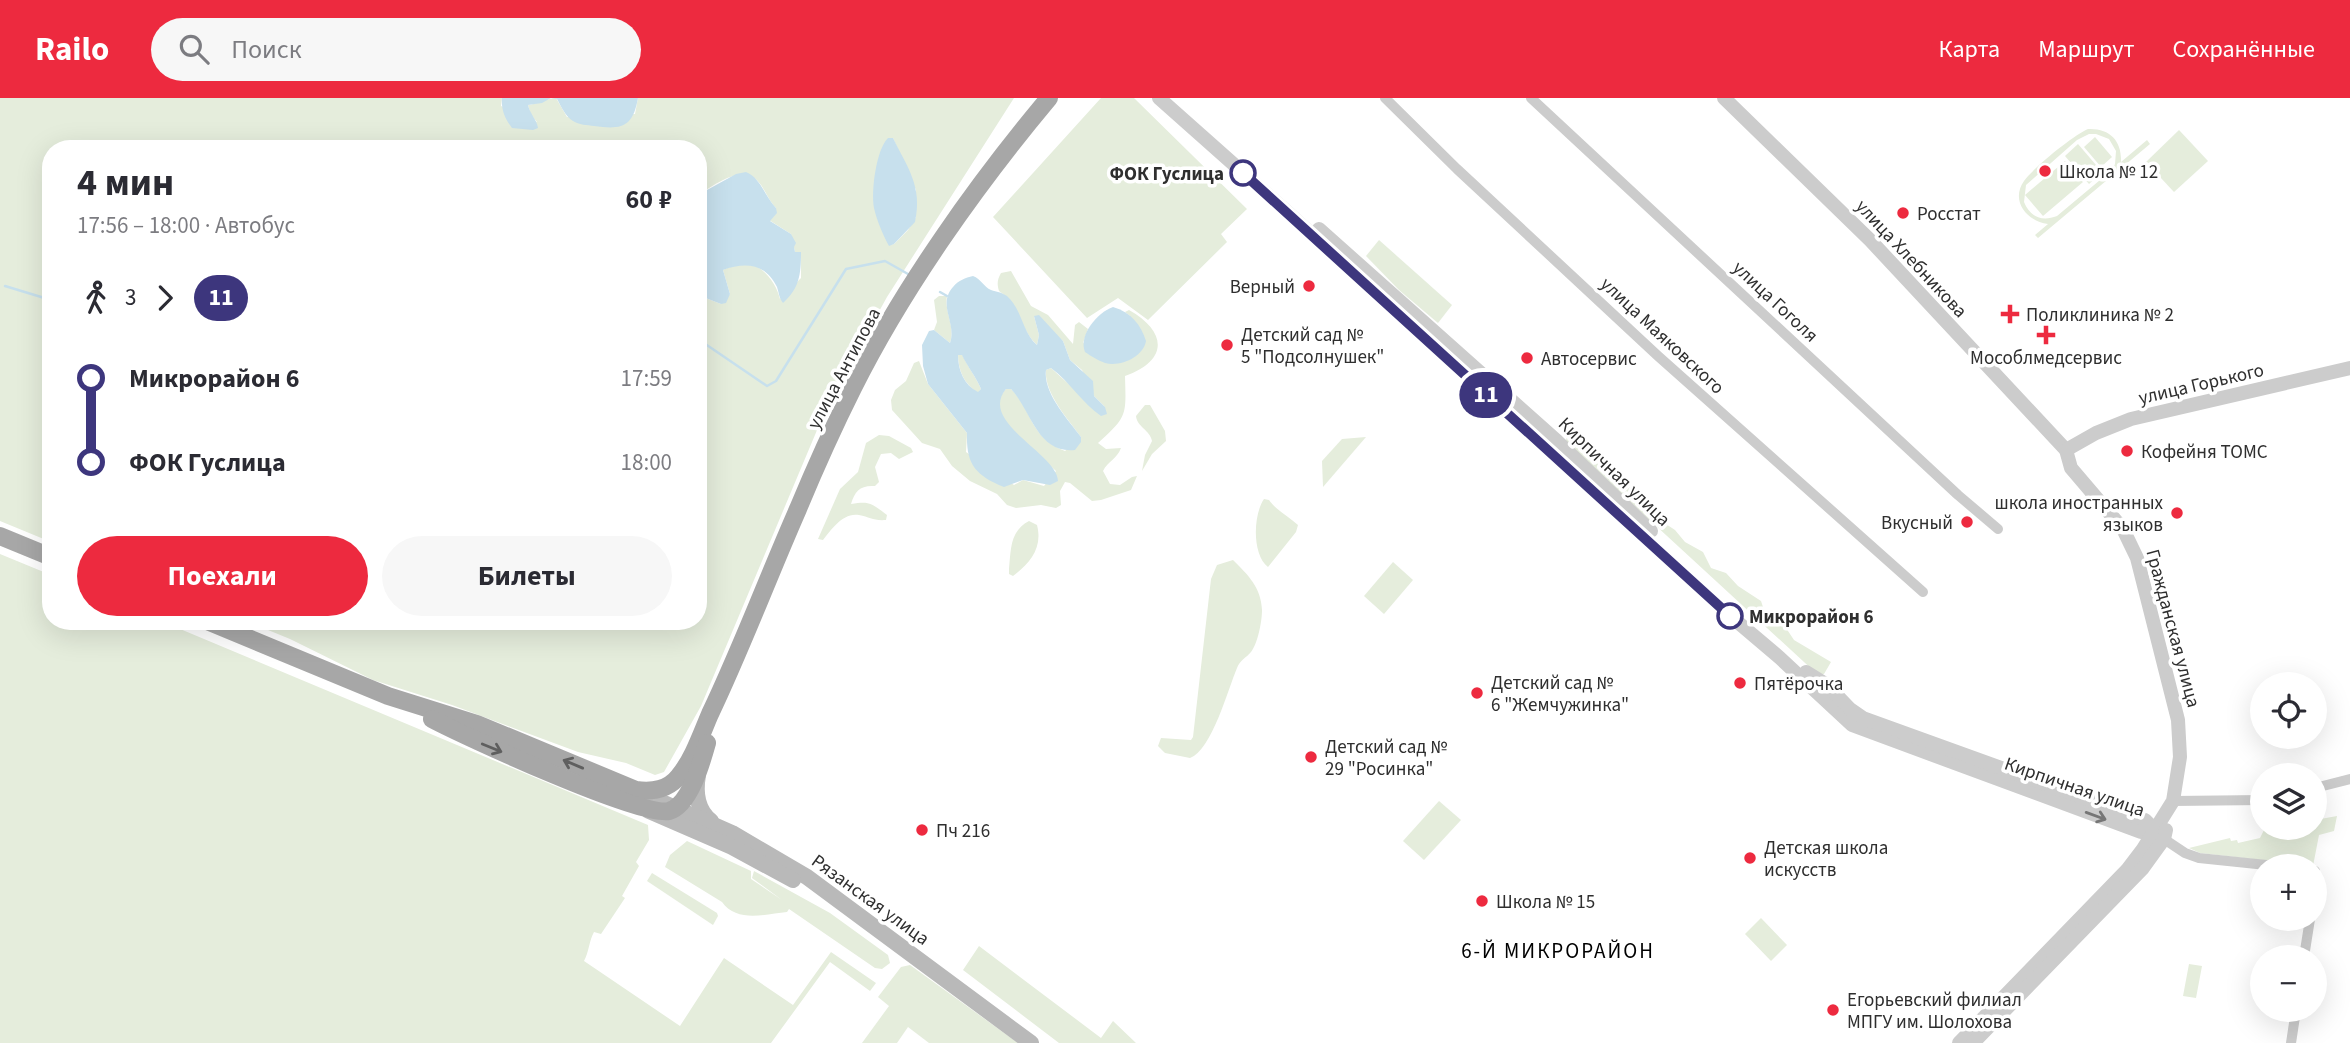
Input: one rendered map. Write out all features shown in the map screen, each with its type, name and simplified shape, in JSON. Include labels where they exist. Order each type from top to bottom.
[{"type":"main road","name":"улица Антипова","points":[[676,808],[691,788],[693,768],[724,686],[797,511],[854,387],[894,316],[938,247],[1004,154],[1049,98]]},
{"type":"main road","points":[[0,536],[42,553]]},
{"type":"main road","points":[[229,630],[388,696],[474,741],[633,797],[663,811],[676,808],[677,818],[686,827]]},
{"type":"main road","name":"улица Антипова","points":[[633,797],[669,786],[693,768]]},
{"type":"main road","points":[[693,768],[697,799],[706,817],[715,825]]},
{"type":"main road","name":"Рязанская улица","points":[[633,797],[686,827],[732,847],[797,882],[1024,1043]]},
{"type":"main road","name":"Рязанская улица","points":[[676,808],[764,850],[807,877],[1031,1043]]},
{"type":"street","name":"Кирпичная улица","points":[[1159,98],[1852,724],[2141,832],[2159,835]]},
{"type":"street","name":"Кирпичная улица","points":[[1174,98],[1557,441],[1682,561],[1812,678],[1827,685],[1857,715],[1878,725],[2145,820],[2159,835]]},
{"type":"street","name":"улица Маяковского","points":[[1385,98],[1457,169],[1658,356],[1923,592]]},
{"type":"street","name":"улица Гоголя","points":[[1531,98],[1958,495],[1998,529]]},
{"type":"street","name":"улица Хлебникова","points":[[1724,98],[1870,240],[2066,450]]},
{"type":"street","name":"улица Горького","points":[[2066,450],[2096,433],[2132,419],[2350,368]]},
{"type":"street","name":"Гражданская улица","points":[[2066,450],[2071,468],[2123,528],[2137,558],[2179,729],[2180,757],[2172,802],[2159,835]]},
{"type":"street","points":[[2327,785],[2350,779]]},
{"type":"street","points":[[2172,802],[2250,800]]},
{"type":"street","points":[[2159,835],[2185,853],[2199,858],[2250,863]]},
{"type":"street","points":[[1959,1043],[2159,835]]},
{"type":"street","points":[[1973,1043],[2128,884],[2159,835]]},
{"type":"street","points":[[2291,1043],[2294,1022]]},
{"type":"green space","points":[[0,98],[502,98],[501,106],[537,122],[528,105],[556,98],[567,117],[635,114],[638,98],[1014,98],[887,297],[828,404],[701,706],[664,772],[655,775],[626,763],[578,752],[452,705],[373,680],[268,630],[707,630],[707,299],[721,304],[730,294],[723,270],[738,264],[747,264],[754,265],[766,274],[780,299],[801,278],[801,252],[795,252],[791,234],[769,220],[776,208],[754,178],[747,175],[730,177],[707,190],[707,140],[42,140],[42,538],[0,521]],"holes":[[[893,138],[916,190],[916,217],[908,230],[894,244],[889,245]]]},
{"type":"green space","points":[[1101,98],[1134,98],[1247,209],[1221,234],[1227,242],[1148,320],[1118,298],[1087,318],[993,217]]},
{"type":"green space","points":[[2096,129],[2108,133],[2117,142],[2121,162],[2147,140],[2150,144],[2038,238],[2035,235],[2048,224],[2033,219],[2023,209],[2019,196],[2020,188],[2036,168],[2082,132]],"holes":[[[2089,134],[2109,139],[2116,151],[2112,170],[2057,216],[2042,218],[2033,215],[2024,202],[2026,185],[2077,140]]]},
{"type":"green space","points":[[2179,130],[2208,161],[2174,192],[2146,162]]},
{"type":"green space","points":[[2095,137],[2112,157],[2101,167],[2084,147]]},
{"type":"green space","points":[[2078,144],[2102,172],[2089,184],[2065,156]]},
{"type":"green space","points":[[2065,161],[2083,182],[2043,216],[2025,195]]},
{"type":"green space","points":[[1379,240],[1452,305],[1438,323],[1399,290],[1366,256]]},
{"type":"green space","points":[[1011,271],[1031,306],[1048,315],[1073,344],[1075,325],[1079,322],[1088,329],[1083,343],[1130,316],[1125,312],[1129,310],[1151,327],[1158,346],[1155,354],[1139,370],[1125,376],[1123,414],[1115,427],[1098,443],[1106,449],[1121,448],[1103,471],[1110,484],[1120,485],[1137,476],[1131,490],[1092,501],[1065,482],[1060,491],[1061,505],[1056,508],[1041,505],[1016,508],[1007,505],[997,494],[970,481],[952,466],[940,449],[922,443],[892,410],[891,400],[895,390],[906,381],[914,363],[919,361],[928,384],[967,433],[966,452],[1014,485],[1023,480],[1044,486],[1056,471],[1008,425],[999,409],[998,403],[1002,394],[1006,389],[1011,389],[1044,438],[1065,451],[1081,437],[1053,397],[1046,379],[1046,370],[1051,368],[1073,388],[1105,407],[1094,396],[1082,370],[1070,360],[1063,341],[1034,316],[1039,335],[1037,345],[1031,339],[1016,310],[999,291],[1001,273]]},
{"type":"green space","points":[[939,296],[947,296],[952,331],[950,343],[934,330],[937,322],[934,300]]},
{"type":"green space","points":[[958,354],[962,354],[979,385],[981,389],[978,393],[963,376]]},
{"type":"green space","points":[[1145,405],[1150,405],[1165,431],[1166,441],[1152,454],[1142,471],[1145,455],[1152,441],[1136,416]]},
{"type":"green space","points":[[1567,422],[1633,484],[1643,509],[1675,530],[1685,542],[1703,552],[1711,568],[1726,573],[1738,586],[1761,601],[1766,616],[1784,625],[1794,640],[1831,662],[1824,674],[1817,674],[1566,443]]},
{"type":"green space","points":[[879,435],[889,436],[911,448],[913,452],[899,459],[891,453],[881,454],[875,467],[879,482],[875,486],[859,490],[851,504],[874,505],[887,515],[886,520],[859,515],[848,516],[823,540],[818,539],[840,489],[858,472],[866,443]]},
{"type":"green space","points":[[1366,437],[1323,487],[1322,461],[1342,439]]},
{"type":"green space","points":[[1264,499],[1269,500],[1298,525],[1296,532],[1268,567],[1259,554],[1256,534],[1260,506]]},
{"type":"green space","points":[[1029,521],[1037,525],[1037,548],[1025,566],[1013,576],[1009,574],[1013,541],[1018,530]]},
{"type":"green space","points":[[0,554],[42,571],[42,630],[182,630],[648,825],[649,840],[636,862],[639,866],[622,896],[625,898],[601,934],[594,932],[584,961],[680,1026],[724,958],[793,1005],[831,952],[876,983],[870,991],[830,962],[771,1043],[0,1043]]},
{"type":"green space","points":[[1233,560],[1249,576],[1261,602],[1262,615],[1256,643],[1238,665],[1212,732],[1198,753],[1190,758],[1165,753],[1158,746],[1161,738],[1191,740],[1193,737],[1211,579],[1217,565]]},
{"type":"green space","points":[[1393,562],[1413,580],[1384,614],[1364,596]]},
{"type":"green space","points":[[1439,801],[1461,820],[1424,860],[1403,841]]},
{"type":"green space","points":[[2337,816],[2334,831],[2327,833],[2327,818]]},
{"type":"green space","points":[[2230,838],[2238,843],[2251,840],[2318,840],[2315,854],[2250,854],[2250,859],[2200,853],[2189,848]]},
{"type":"green space","points":[[687,841],[751,871],[751,879],[782,900],[752,878],[754,871],[830,913],[888,955],[890,963],[882,969],[875,968],[789,909],[787,912],[752,916],[728,909],[722,902],[665,867],[670,855]]},
{"type":"green space","points":[[652,873],[717,913],[713,925],[647,881]]},
{"type":"green space","points":[[1761,918],[1787,945],[1771,961],[1745,934]]},
{"type":"green space","points":[[979,946],[1101,1038],[1113,1021],[1136,1043],[1059,1043],[963,970]]},
{"type":"green space","points":[[2189,964],[2202,966],[2196,998],[2183,996]]},
{"type":"green space","points":[[910,965],[1018,1043],[929,1043],[908,1027],[897,1043],[862,1043],[889,1006],[878,997],[901,967]]},
{"type":"water","points":[[502,98],[551,98],[542,103],[528,105],[538,128],[533,130],[512,128],[504,114]]},
{"type":"water","points":[[551,98],[638,98],[629,121],[619,127],[612,127],[575,122],[565,114],[557,99]]},
{"type":"water","points":[[888,138],[893,138],[908,168],[917,198],[915,222],[889,246],[878,223],[873,201],[880,152]]},
{"type":"water","points":[[746,172],[759,183],[776,208],[777,213],[770,221],[791,234],[796,243],[795,252],[801,252],[798,280],[793,292],[783,303],[772,279],[754,266],[723,270],[730,294],[726,303],[721,304],[707,299],[707,190],[736,174]]},
{"type":"water","points":[[973,276],[989,289],[1007,296],[1012,301],[1028,334],[1037,345],[1039,335],[1034,316],[1039,315],[1063,341],[1070,360],[1093,381],[1094,396],[1105,407],[1107,414],[1101,416],[1051,368],[1046,370],[1052,397],[1081,437],[1075,450],[1062,449],[1043,438],[1018,398],[1011,389],[1006,389],[1000,402],[1002,414],[1010,426],[1054,470],[1058,481],[1050,485],[1023,480],[1004,487],[979,473],[968,453],[967,433],[928,384],[923,366],[922,345],[929,331],[934,330],[950,343],[951,328],[947,307],[949,294],[962,280]],"holes":[[[958,355],[962,355],[981,389],[978,392],[963,376]]]},
{"type":"water","points":[[1113,307],[1134,320],[1146,341],[1141,352],[1118,364],[1100,361],[1085,352],[1084,345],[1084,338],[1091,325],[1101,314]]},
{"type":"waterway","points":[[707,345],[767,386],[776,381],[846,269],[885,261],[908,274]]},
{"type":"waterway","points":[[5,286],[42,297]]},
{"type":"waterway","points":[[940,292],[947,296]]},
{"type":"bus line","name":"11","points":[[1243,173],[1730,616]]},
{"type":"place","name":"Школа № 12","points":[[2045,171]]},
{"type":"place","name":"ФОК Гуслица","points":[[1243,173]]},
{"type":"place","name":"Росстат","points":[[1903,213]]},
{"type":"place","name":"Верный","points":[[1309,286]]},
{"type":"place","name":"Поликлиника № 2","points":[[2010,314]]},
{"type":"place","name":"Мособлмедсервис","points":[[2046,335]]},
{"type":"place","name":"Детский сад № 5 \"Подсолнушек\"","points":[[1227,345]]},
{"type":"place","name":"Автосервис","points":[[1527,358]]},
{"type":"place","name":"Кофейня ТОМС","points":[[2127,451]]},
{"type":"place","name":"школа иностранных языков","points":[[2177,513]]},
{"type":"place","name":"Вкусный","points":[[1967,522]]},
{"type":"place","name":"Микрорайон 6","points":[[1730,616]]},
{"type":"place","name":"Пятёрочка","points":[[1740,683]]},
{"type":"place","name":"Детский сад № 6 \"Жемчужинка\"","points":[[1477,693]]},
{"type":"place","name":"Детский сад № 29 \"Росинка\"","points":[[1311,757]]},
{"type":"place","name":"Пч 216","points":[[922,830]]},
{"type":"place","name":"Детская школа искусств","points":[[1750,858]]},
{"type":"place","name":"Школа № 15","points":[[1482,901]]},
{"type":"place","name":"Егорьевский филиал МПГУ им. Шолохова","points":[[1833,1010]]},
{"type":"district","name":"6-Й МИКРОРАЙОН","points":[[1558,951]]}]
